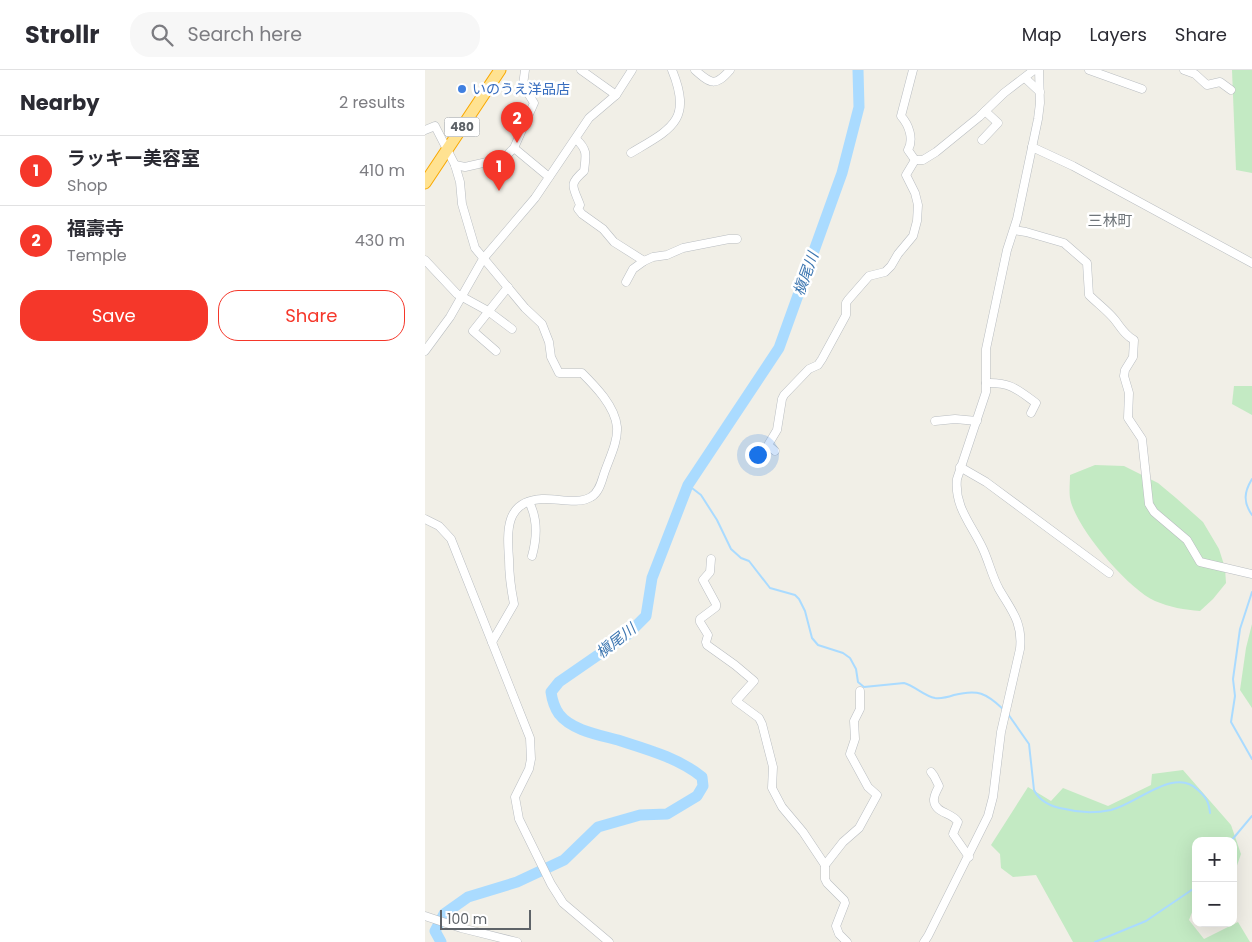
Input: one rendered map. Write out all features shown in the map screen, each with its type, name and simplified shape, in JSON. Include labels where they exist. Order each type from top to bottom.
[{"type":"highway","name":"480","points":[[425,183],[500,70]]},
{"type":"street","points":[[455,165],[465,168],[496,160],[507,155],[513,148],[533,103],[523,85],[525,70]]},
{"type":"street","points":[[581,70],[616,95]]},
{"type":"street","points":[[425,351],[462,296],[483,259],[520,216],[589,118],[616,95],[632,70]]},
{"type":"street","points":[[631,153],[663,133],[675,122],[681,97],[672,70]]},
{"type":"street","points":[[695,70],[704,78],[716,82],[720,81],[730,70]]},
{"type":"street","points":[[913,70],[901,116],[907,123],[911,136],[911,144],[908,150],[915,160]]},
{"type":"street","points":[[915,160],[923,160],[936,152],[1004,93],[1035,70]]},
{"type":"street","points":[[924,942],[969,858],[991,807],[1001,732],[1022,637],[1015,615],[998,587],[982,548],[960,506],[955,491],[960,467],[986,392],[986,349],[1038,119],[1039,70]]},
{"type":"street","points":[[1089,70],[1142,89]]},
{"type":"street","points":[[1183,70],[1195,74],[1207,85],[1221,82],[1231,90]]},
{"type":"street","points":[[1025,78],[1040,92]]},
{"type":"street","points":[[982,140],[998,123],[985,111]]},
{"type":"street","points":[[425,130],[435,126],[455,165],[460,182],[462,204],[475,248],[525,308],[545,328],[551,358],[556,370],[563,374],[582,373],[608,405],[617,425],[610,458],[595,494],[590,498],[581,500],[541,499],[529,502],[520,507],[509,522],[507,532],[510,585],[514,607],[492,642]]},
{"type":"street","points":[[576,139],[584,147],[586,154],[584,171],[574,180],[573,186],[580,205],[578,209],[603,229],[615,242],[644,261]]},
{"type":"street","points":[[1032,147],[1082,170],[1252,263]]},
{"type":"street","points":[[513,148],[549,177]]},
{"type":"street","points":[[775,451],[768,445],[777,430],[784,395],[809,368],[817,365],[822,359],[847,315],[846,303],[848,300],[869,276],[885,272],[913,236],[917,221],[918,205],[915,193],[906,175],[915,160]]},
{"type":"street","points":[[1014,230],[1064,243],[1087,263],[1089,296],[1100,304],[1115,320],[1123,333],[1134,340],[1133,357],[1125,370],[1124,376],[1129,392],[1128,418],[1142,439],[1149,504],[1154,512],[1187,540],[1200,562],[1252,574]]},
{"type":"street","points":[[625,282],[633,269],[653,257],[667,255],[683,248],[737,239]]},
{"type":"street","points":[[425,260],[457,294],[488,311],[512,329]]},
{"type":"street","points":[[496,351],[473,331],[508,287]]},
{"type":"street","points":[[425,336],[433,341]]},
{"type":"street","points":[[986,383],[1010,385],[1036,403],[1031,413]]},
{"type":"street","points":[[935,421],[955,419],[977,421]]},
{"type":"street","points":[[960,467],[986,482],[1109,573]]},
{"type":"street","points":[[529,502],[536,520],[536,544],[532,556]]},
{"type":"street","points":[[425,519],[439,526],[451,539],[530,738],[531,759],[529,769],[515,797],[519,819],[551,884],[563,903],[609,942]]},
{"type":"street","points":[[711,559],[710,572],[703,580],[716,607],[700,619],[708,636],[707,645],[735,665],[753,681],[737,701],[759,718],[773,767],[772,788],[782,807],[803,832],[825,865],[825,879],[845,904],[836,926],[839,934],[847,942]]},
{"type":"street","points":[[825,865],[843,842],[859,828],[877,795],[868,787],[850,754],[855,739],[854,720],[860,710],[859,691]]},
{"type":"street","points":[[931,772],[939,786],[933,800],[935,805],[957,818],[958,822],[953,834],[969,858]]},
{"type":"street","points":[[425,916],[461,928],[517,942]]},
{"type":"green space","points":[[1232,70],[1252,70],[1252,173],[1236,170]]},
{"type":"green space","points":[[1234,386],[1252,386],[1252,415],[1232,404]]},
{"type":"green space","points":[[1095,465],[1124,466],[1158,483],[1203,522],[1219,549],[1225,568],[1226,583],[1200,611],[1166,605],[1144,594],[1118,571],[1092,540],[1074,510],[1070,498],[1070,475]]},
{"type":"green space","points":[[1252,624],[1252,708],[1240,690],[1246,648]]},
{"type":"green space","points":[[1183,770],[1231,825],[1235,837],[1192,837],[1192,912],[1189,920],[1192,927],[1195,927],[1204,939],[1228,927],[1237,927],[1238,922],[1250,942],[1073,942],[1036,875],[1013,877],[1001,868],[1000,854],[991,845],[1028,787],[1051,801],[1063,788],[1108,806],[1151,785],[1152,774]]},
{"type":"green space","points":[[1237,842],[1241,854],[1237,866]]},
{"type":"waterway","name":"槇尾川","points":[[441,942],[435,931],[444,914],[468,897],[517,882],[564,860],[598,827],[640,815],[667,814],[697,796],[703,786],[702,777],[673,759],[586,731],[564,720],[553,703],[551,692],[559,682],[627,635],[646,616],[652,578],[688,485],[779,348],[842,173],[859,107],[858,70]]},
{"type":"waterway","points":[[1252,479],[1247,488],[1246,497],[1247,506],[1252,515]]},
{"type":"waterway","points":[[688,485],[701,495],[717,520],[731,549],[741,558],[749,561],[770,588],[795,595],[799,599],[805,611],[812,638],[818,645],[843,653],[850,658],[856,669],[858,682],[864,687],[904,683],[931,697],[938,698],[969,692],[976,693],[992,699],[1003,709]]},
{"type":"waterway","points":[[1252,592],[1240,629],[1233,679],[1235,696],[1231,722],[1252,759]]},
{"type":"waterway","points":[[1008,714],[1029,744],[1034,790],[1047,803],[1076,811],[1105,811],[1121,806],[1167,784],[1178,782],[1189,784],[1198,790],[1205,797],[1210,813]]},
{"type":"waterway","points":[[1234,837],[1252,816]]},
{"type":"waterway","points":[[1095,942],[1146,921],[1192,890]]},
{"type":"place","name":"いのうえ洋品店","points":[[462,89]]},
{"type":"place","name":"福壽寺","points":[[517,143]]},
{"type":"place","name":"ラッキー美容室","points":[[499,191]]},
{"type":"district","name":"三林町","points":[[1110,221]]}]
